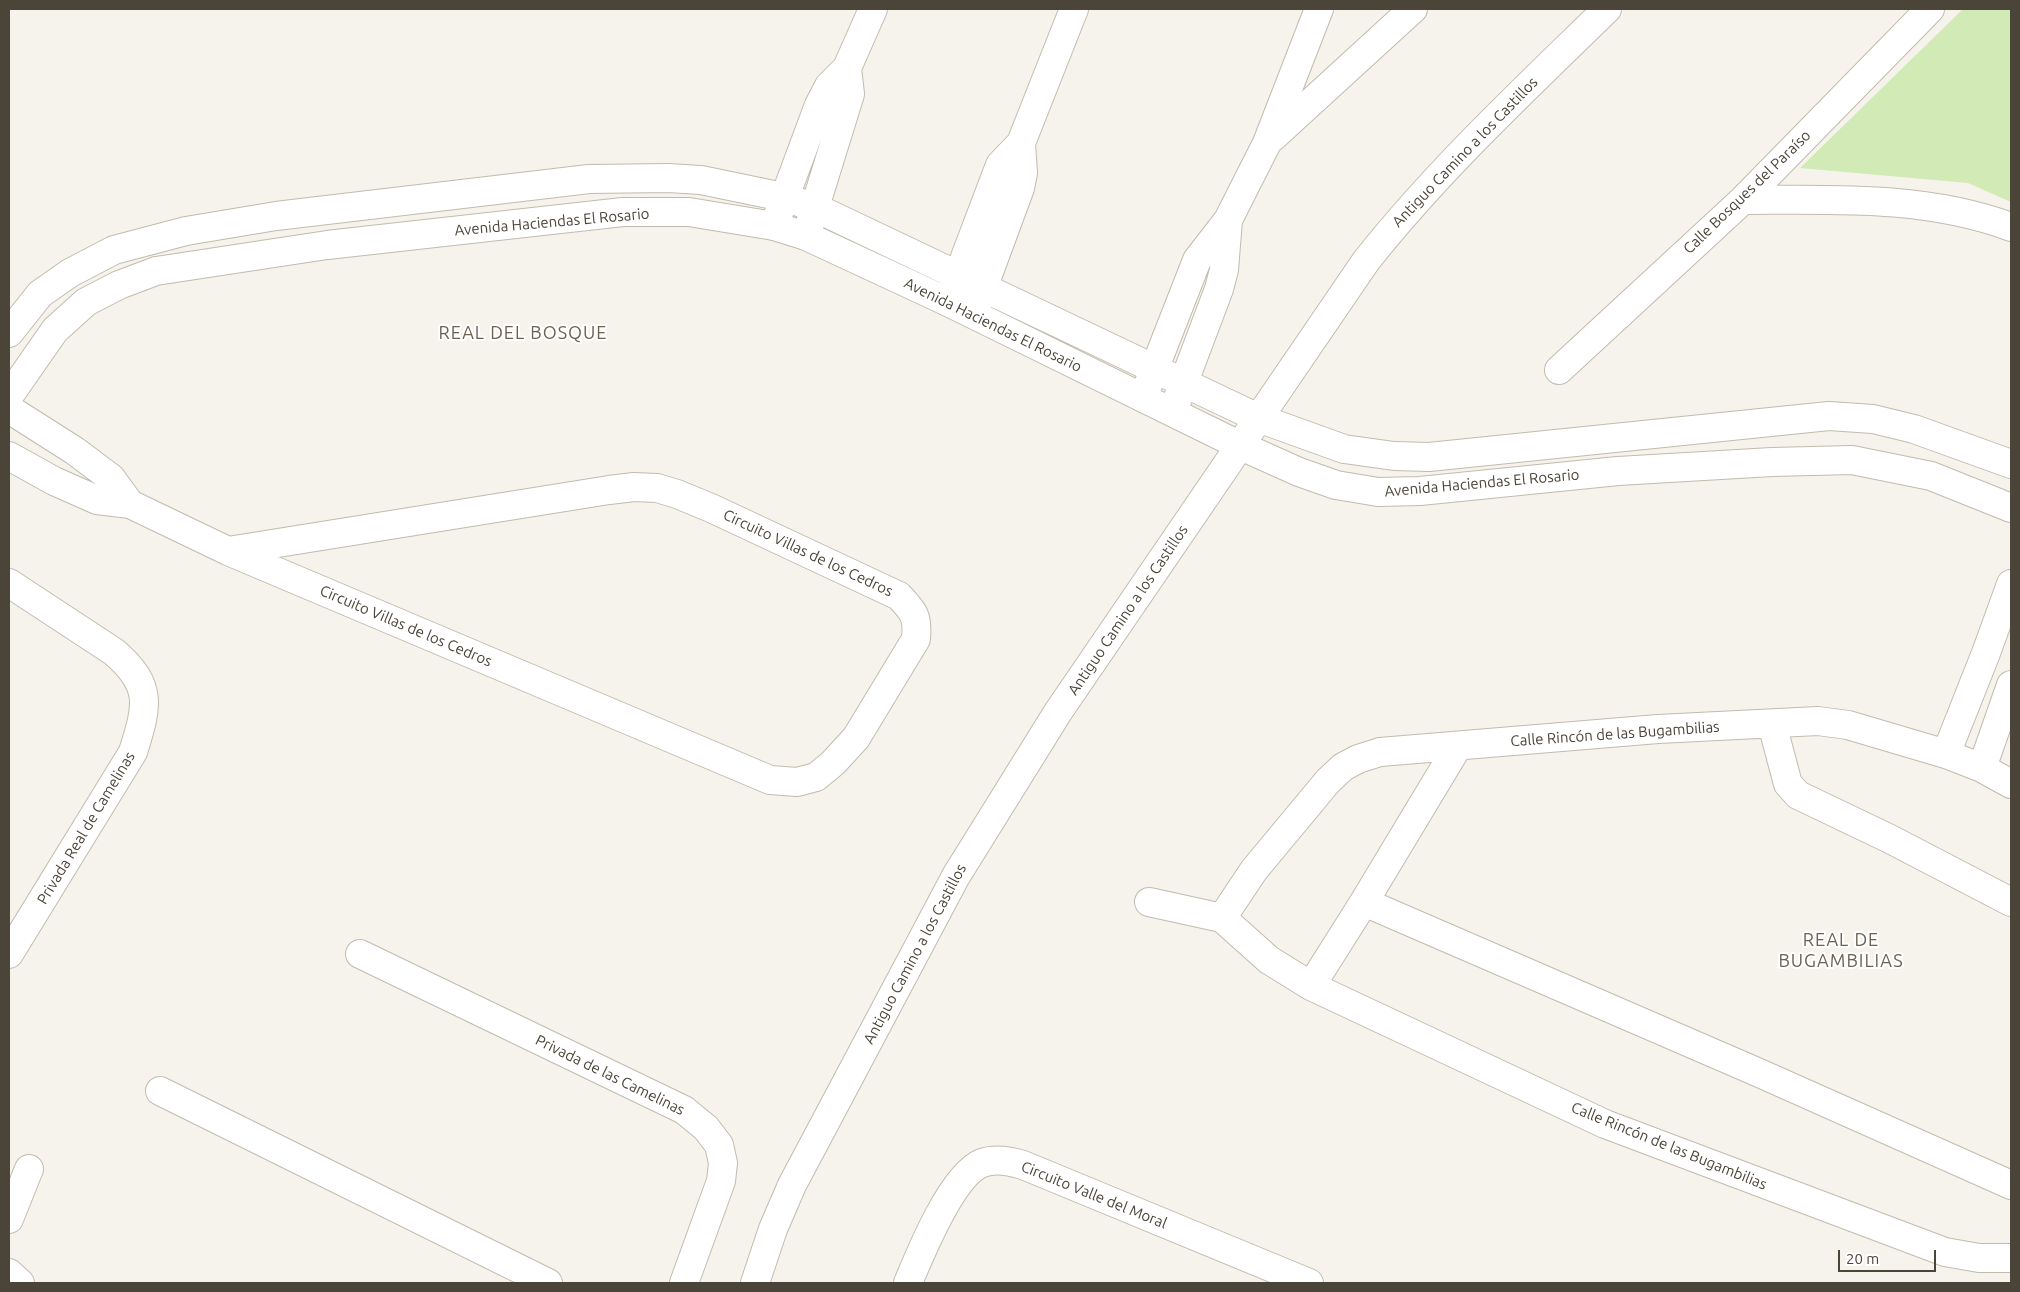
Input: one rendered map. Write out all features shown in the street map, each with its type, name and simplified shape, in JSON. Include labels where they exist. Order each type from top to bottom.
[{"type":"street","points":[[774,226],[783,197],[819,106],[829,86],[847,68],[873,9]]},
{"type":"street","points":[[948,302],[1000,165],[1021,143],[1074,9]]},
{"type":"street","points":[[1143,398],[1197,260],[1228,220],[1267,143],[1319,9]]},
{"type":"street","points":[[1267,143],[1413,9]]},
{"type":"street","name":"Antiguo Camino a los Castillos","points":[[755,1283],[773,1229],[792,1185],[956,876],[1058,712],[1366,261],[1400,217],[1468,144],[1607,9]]},
{"type":"street","name":"Calle Bosques del Paraíso","points":[[1559,370],[1743,200],[1930,9]]},
{"type":"street","points":[[806,236],[850,94],[847,68]]},
{"type":"street","points":[[974,315],[1020,188],[1023,174],[1021,143]]},
{"type":"street","name":"Avenida Haciendas El Rosario","points":[[9,332],[40,294],[70,273],[114,250],[186,231],[276,216],[589,179],[668,178],[700,180],[783,197],[814,207],[1258,418],[1344,449],[1394,456],[1428,457],[1829,416],[1873,419],[1914,429],[2011,464]]},
{"type":"street","points":[[1743,200],[1871,200],[1945,208],[2011,227]]},
{"type":"street","name":"Avenida Haciendas El Rosario","points":[[9,396],[55,330],[86,302],[119,285],[156,271],[328,245],[623,212],[689,212],[774,226],[806,236],[948,302],[1173,411],[1240,446],[1299,472],[1336,485],[1378,492],[1438,490],[1618,471],[1772,462],[1852,460],[1931,476],[2011,508]]},
{"type":"street","points":[[1173,411],[1214,304],[1224,270],[1228,220]]},
{"type":"street","name":"Circuito Villas de los Cedros","points":[[9,409],[75,451],[111,478],[130,504]]},
{"type":"street","name":"Circuito Villas de los Cedros","points":[[9,456],[54,481],[97,500],[130,504],[228,551],[770,780],[797,782],[816,777],[833,763],[856,738],[916,639],[918,621],[899,596],[711,508],[657,488],[634,487],[609,490],[228,551]]},
{"type":"street","points":[[1438,490],[1440,456]]},
{"type":"street","name":"Privada Real de Camelinas","points":[[9,583],[114,652],[128,664],[138,677],[145,696],[144,716],[133,752],[9,954]]},
{"type":"street","points":[[1946,754],[2011,584]]},
{"type":"street","points":[[1982,768],[2011,686]]},
{"type":"street","name":"Calle Rincón de las Bugambilias","points":[[2011,784],[1982,768],[1946,754],[1848,725],[1818,721],[1658,729],[1380,752],[1358,759],[1343,767],[1328,781],[1254,870],[1222,918],[1268,960],[1311,986],[1605,1124],[1945,1252],[1979,1258],[2011,1258]]},
{"type":"street","points":[[1772,724],[1788,784],[1798,795],[2011,902]]},
{"type":"street","points":[[1311,986],[1458,746]]},
{"type":"street","points":[[1148,902],[1222,918]]},
{"type":"street","points":[[1364,902],[1748,1068],[2011,1185]]},
{"type":"street","name":"Privada de las Camelinas","points":[[360,954],[684,1110],[706,1128],[719,1145],[723,1163],[721,1181],[684,1283]]},
{"type":"street","points":[[160,1092],[548,1283]]},
{"type":"street","name":"Circuito Valle del Moral","points":[[908,1283],[923,1247],[959,1183],[972,1169],[992,1160],[1008,1161],[1023,1165],[1308,1283]]},
{"type":"street","points":[[9,1219],[28,1168]]},
{"type":"street","points":[[9,1273],[20,1283]]},
{"type":"green space","points":[[1963,9],[2011,9],[2011,202],[1968,183],[1800,168]]},
{"type":"district","name":"REAL DEL BOSQUE","points":[[523,333]]},
{"type":"district","name":"REAL DE BUGAMBILIAS","points":[[1841,950]]}]
